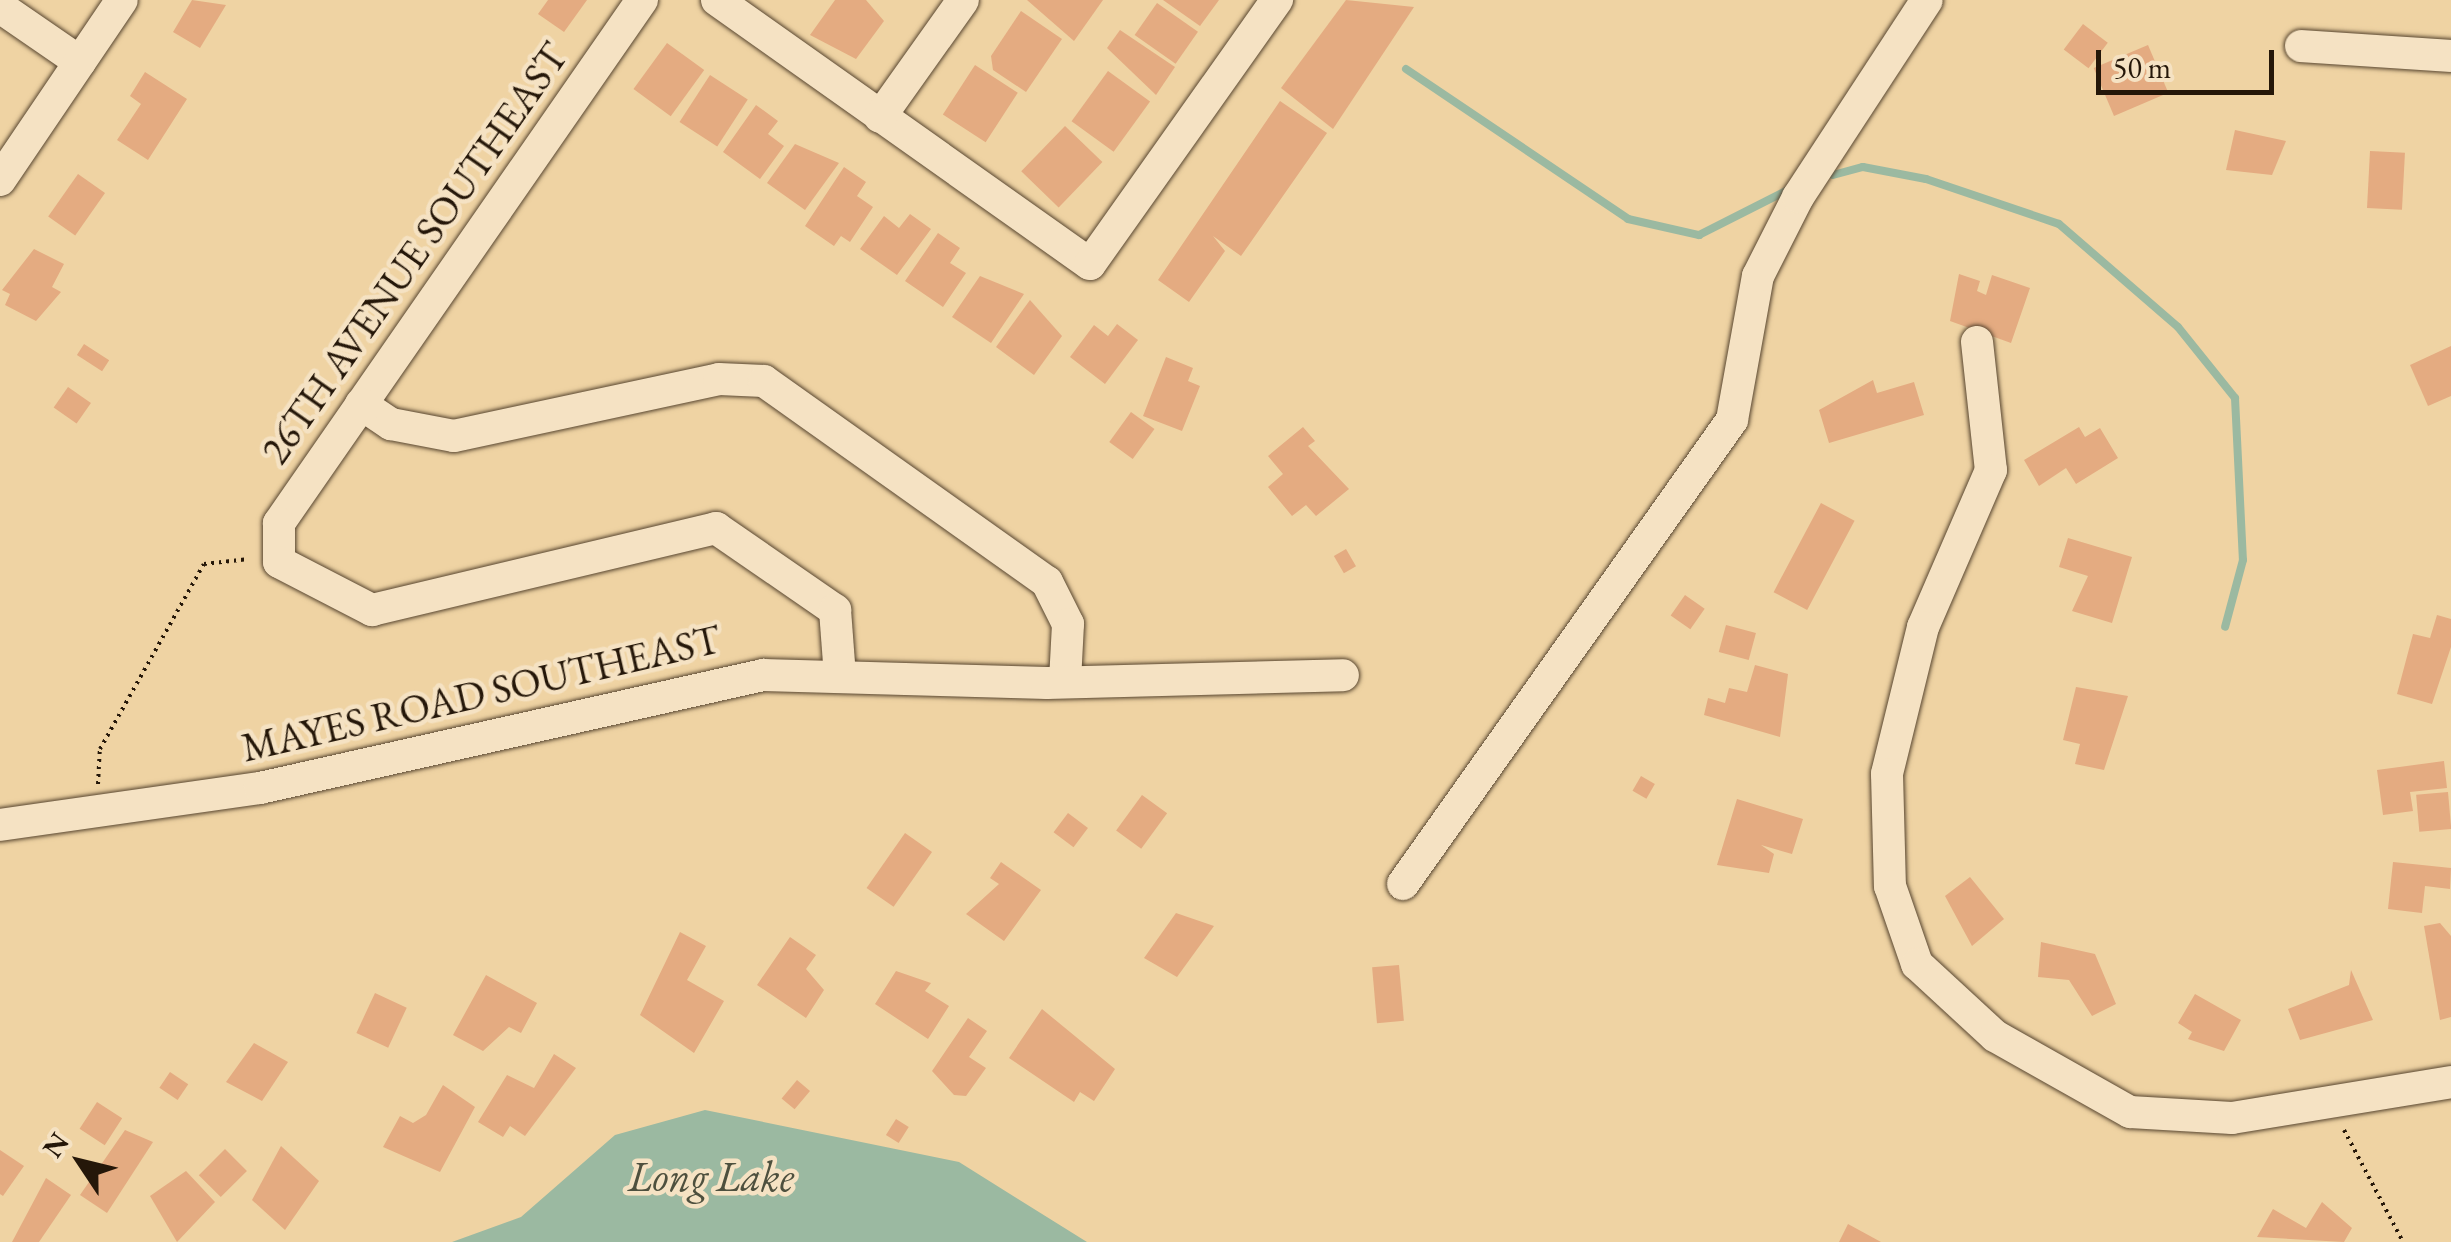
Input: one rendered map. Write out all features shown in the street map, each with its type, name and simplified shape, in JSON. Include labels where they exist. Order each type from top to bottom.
[{"type":"street","points":[[0,180],[122,0]]},
{"type":"street","name":"26TH AVENUE SOUTHEAST","points":[[279,562],[280,523],[642,0]]},
{"type":"street","points":[[718,0],[1090,264],[1277,0]]},
{"type":"street","points":[[880,117],[964,0]]},
{"type":"street","points":[[1403,884],[1732,420],[1758,276],[1798,197],[1927,0]]},
{"type":"street","points":[[0,7],[80,62]]},
{"type":"street","points":[[2301,46],[2451,56]]},
{"type":"street","points":[[1976,342],[1991,470],[1923,627],[1887,774],[1884,837],[1901,932],[1950,1002],[2094,1099],[2130,1112],[2232,1118],[2332,1108],[2451,1082]]},
{"type":"street","points":[[361,404],[391,424],[454,436],[719,379],[764,381],[1047,582],[1068,624],[1064,682]]},
{"type":"street","points":[[279,562],[372,610],[716,528],[836,610],[840,676]]},
{"type":"street","name":"MAYES ROAD SOUTHEAST","points":[[0,825],[260,788],[696,683],[840,676],[1064,682],[1343,676]]},
{"type":"path","points":[[98,814],[100,749],[204,564],[218,556],[279,562]]},
{"type":"path","points":[[2332,1108],[2403,1242]]},
{"type":"water","name":"Long Lake","points":[[705,1110],[959,1162],[1087,1242],[452,1242],[521,1217],[615,1135]]},
{"type":"building","points":[[192,0],[226,5],[200,48],[173,32]]},
{"type":"building","points":[[548,0],[587,0],[564,32],[538,14]]},
{"type":"building","points":[[835,0],[866,0],[884,21],[856,59],[810,35]]},
{"type":"building","points":[[1027,0],[1103,0],[1074,41]]},
{"type":"building","points":[[1163,0],[1219,0],[1200,26]]},
{"type":"building","points":[[1346,0],[1414,7],[1333,129],[1281,88]]},
{"type":"building","points":[[1157,3],[1198,32],[1176,64],[1135,35]]},
{"type":"building","points":[[1021,11],[1062,39],[1026,92],[993,70],[991,56]]},
{"type":"building","points":[[2083,24],[2108,43],[2088,68],[2064,50]]},
{"type":"building","points":[[1120,30],[1175,67],[1156,95],[1107,48]]},
{"type":"building","points":[[667,43],[704,70],[671,116],[633,89]]},
{"type":"building","points":[[2148,45],[2168,93],[2114,116],[2094,68]]},
{"type":"building","points":[[975,65],[1018,93],[986,142],[943,114]]},
{"type":"building","points":[[1108,71],[1150,102],[1114,152],[1072,121]]},
{"type":"building","points":[[145,72],[187,99],[148,160],[117,140],[141,104],[130,96]]},
{"type":"building","points":[[710,75],[748,100],[717,146],[680,122]]},
{"type":"building","points":[[1280,101],[1327,133],[1241,256],[1213,236],[1225,251],[1189,302],[1158,280]]},
{"type":"building","points":[[756,105],[778,121],[768,134],[784,146],[760,179],[723,152]]},
{"type":"building","points":[[1065,126],[1102,162],[1059,207],[1021,171]]},
{"type":"building","points":[[2235,130],[2286,141],[2272,175],[2226,170]]},
{"type":"building","points":[[795,144],[839,163],[805,210],[767,183]]},
{"type":"building","points":[[2370,151],[2405,153],[2402,210],[2367,208]]},
{"type":"building","points":[[844,167],[866,182],[857,196],[873,207],[850,242],[841,236],[834,246],[805,226]]},
{"type":"building","points":[[78,174],[105,193],[75,236],[48,217]]},
{"type":"building","points":[[910,214],[931,229],[897,275],[860,249],[884,216],[899,228]]},
{"type":"building","points":[[938,233],[960,248],[950,263],[966,273],[943,307],[905,281]]},
{"type":"building","points":[[34,249],[64,264],[52,287],[61,292],[36,321],[5,305],[10,294],[2,290]]},
{"type":"building","points":[[1959,274],[1980,281],[1977,291],[1986,295],[1992,275],[2030,288],[2011,343],[1950,321]]},
{"type":"building","points":[[980,276],[1024,294],[991,343],[952,317]]},
{"type":"building","points":[[1030,300],[1062,336],[1034,375],[996,347]]},
{"type":"building","points":[[1117,324],[1138,340],[1105,384],[1070,357],[1094,325],[1108,336]]},
{"type":"building","points":[[84,344],[109,360],[102,371],[77,355]]},
{"type":"building","points":[[2451,346],[2451,396],[2428,406],[2410,365]]},
{"type":"building","points":[[1166,357],[1193,368],[1188,381],[1200,386],[1182,431],[1143,416]]},
{"type":"building","points":[[1873,380],[1877,393],[1914,382],[1924,415],[1829,443],[1819,410]]},
{"type":"building","points":[[68,387],[91,403],[77,424],[54,407]]},
{"type":"building","points":[[1131,412],[1154,429],[1133,459],[1109,442]]},
{"type":"building","points":[[1303,427],[1315,441],[1308,446],[1349,489],[1316,516],[1306,505],[1292,516],[1268,487],[1283,474],[1268,456]]},
{"type":"building","points":[[2079,427],[2085,437],[2100,428],[2118,458],[2076,484],[2066,468],[2039,486],[2024,460]]},
{"type":"building","points":[[1821,503],[1855,521],[1807,610],[1774,592]]},
{"type":"building","points":[[2068,538],[2132,557],[2112,623],[2072,611],[2088,576],[2059,567]]},
{"type":"building","points":[[1346,549],[1356,566],[1344,573],[1334,556]]},
{"type":"building","points":[[1685,595],[1705,609],[1690,629],[1671,615]]},
{"type":"building","points":[[2437,615],[2451,619],[2451,647],[2432,704],[2397,694],[2413,634],[2430,638]]},
{"type":"building","points":[[1726,625],[1756,633],[1749,660],[1719,652]]},
{"type":"building","points":[[1755,665],[1788,674],[1780,737],[1704,715],[1708,698],[1725,703],[1729,688],[1747,692]]},
{"type":"building","points":[[2076,687],[2128,696],[2104,770],[2075,764],[2080,744],[2063,740]]},
{"type":"building","points":[[2444,761],[2447,788],[2410,792],[2413,811],[2383,815],[2377,770]]},
{"type":"building","points":[[1641,776],[1655,784],[1646,799],[1632,791]]},
{"type":"building","points":[[2448,792],[2451,829],[2419,832],[2416,795]]},
{"type":"building","points":[[1142,795],[1167,813],[1141,849],[1116,831]]},
{"type":"building","points":[[1737,799],[1803,819],[1792,854],[1761,845],[1774,854],[1769,873],[1717,865]]},
{"type":"building","points":[[1068,813],[1088,828],[1074,847],[1054,832]]},
{"type":"building","points":[[905,833],[932,852],[894,907],[867,888]]},
{"type":"building","points":[[1001,862],[1041,890],[1004,941],[966,914],[999,884],[990,878]]},
{"type":"building","points":[[2393,862],[2451,868],[2450,889],[2425,886],[2422,913],[2388,909]]},
{"type":"building","points":[[1970,877],[2004,919],[1972,946],[1945,896]]},
{"type":"building","points":[[1176,913],[1214,926],[1177,977],[1144,958]]},
{"type":"building","points":[[2440,923],[2451,936],[2451,1017],[2440,1020],[2424,926]]},
{"type":"building","points":[[680,932],[706,946],[687,980],[724,1001],[694,1053],[640,1015]]},
{"type":"building","points":[[790,937],[816,955],[806,969],[824,990],[806,1018],[757,985]]},
{"type":"building","points":[[2041,942],[2095,954],[2116,1004],[2092,1016],[2069,980],[2038,977]]},
{"type":"building","points":[[1399,965],[1404,1021],[1377,1023],[1372,967]]},
{"type":"building","points":[[2351,970],[2373,1020],[2300,1040],[2288,1009],[2349,985]]},
{"type":"building","points":[[896,971],[931,983],[925,991],[949,1006],[928,1039],[875,1004]]},
{"type":"building","points":[[486,975],[537,1003],[521,1033],[509,1027],[483,1051],[453,1035]]},
{"type":"building","points":[[375,993],[407,1008],[388,1048],[356,1033]]},
{"type":"building","points":[[2195,994],[2241,1020],[2224,1051],[2188,1039],[2192,1032],[2178,1023]]},
{"type":"building","points":[[1042,1009],[1115,1069],[1094,1101],[1080,1092],[1074,1102],[1009,1058]]},
{"type":"building","points":[[968,1018],[987,1031],[969,1057],[986,1068],[966,1096],[954,1095],[932,1071]]},
{"type":"building","points":[[254,1043],[288,1062],[262,1101],[226,1082]]},
{"type":"building","points":[[554,1054],[576,1068],[525,1136],[510,1126],[503,1137],[478,1122],[507,1075],[534,1088]]},
{"type":"building","points":[[170,1072],[188,1084],[178,1100],[159,1088]]},
{"type":"building","points":[[797,1080],[810,1091],[795,1109],[782,1098]]},
{"type":"building","points":[[443,1085],[475,1107],[440,1172],[383,1147],[400,1116],[413,1123],[426,1115]]},
{"type":"building","points":[[97,1102],[122,1118],[105,1145],[80,1129]]},
{"type":"building","points":[[896,1119],[909,1127],[899,1143],[886,1135]]},
{"type":"building","points":[[125,1130],[153,1142],[107,1213],[80,1195]]},
{"type":"building","points":[[281,1146],[319,1181],[285,1230],[252,1200]]},
{"type":"building","points":[[225,1149],[247,1171],[221,1197],[199,1175]]},
{"type":"building","points":[[0,1150],[24,1166],[3,1196],[0,1194]]},
{"type":"building","points":[[186,1171],[215,1202],[177,1242],[150,1196]]},
{"type":"building","points":[[46,1178],[71,1195],[39,1242],[12,1242]]},
{"type":"building","points":[[2322,1202],[2352,1228],[2344,1242],[2257,1237],[2273,1209],[2306,1228]]},
{"type":"building","points":[[1848,1224],[1881,1242],[1839,1242]]},
{"type":"waterway","points":[[1406,69],[1628,219],[1699,235],[1788,190]]},
{"type":"waterway","points":[[1833,175],[1863,167],[1926,179],[2059,224],[2178,327],[2235,398],[2243,560],[2225,627]]}]
